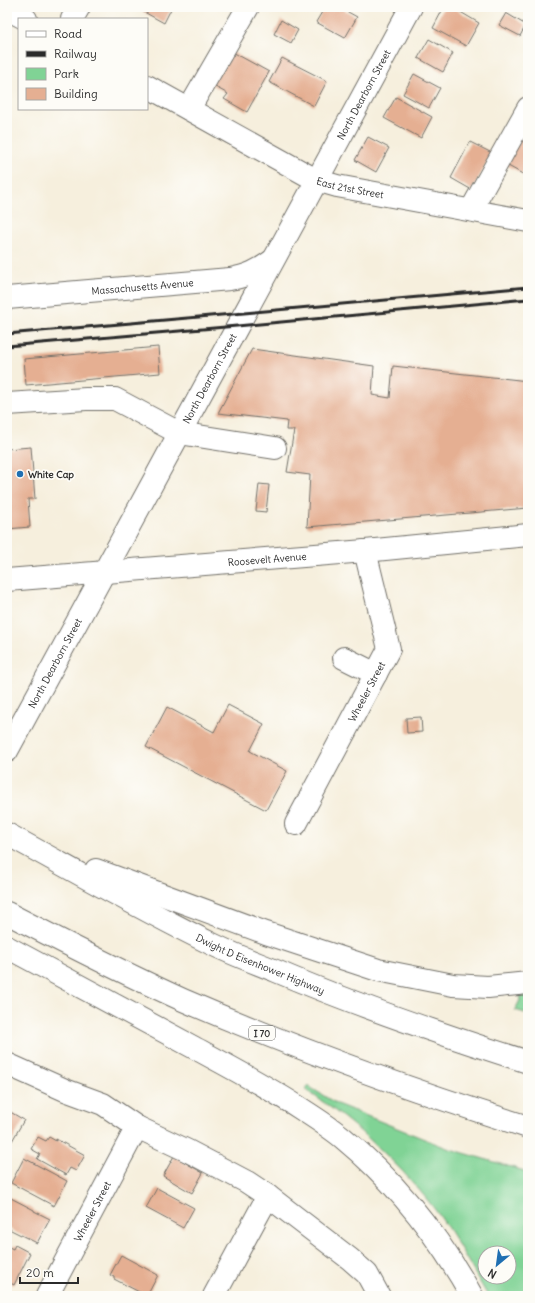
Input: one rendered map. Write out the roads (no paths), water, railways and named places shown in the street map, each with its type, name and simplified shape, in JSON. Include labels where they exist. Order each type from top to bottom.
[{"type":"main road","points":[[73,18],[79,7]]},
{"type":"main road","points":[[189,109],[248,7]]},
{"type":"main road","name":"North Dearborn Street","points":[[7,751],[411,7]]},
{"type":"main road","points":[[7,8],[24,18]]},
{"type":"main road","name":"East 21st Street","points":[[148,87],[316,180],[337,186],[528,221]]},
{"type":"main road","points":[[471,210],[528,108]]},
{"type":"main road","name":"Massachusetts Avenue","points":[[7,298],[244,277],[274,259]]},
{"type":"main road","points":[[7,404],[86,399],[115,399],[179,433],[275,448]]},
{"type":"main road","name":"Roosevelt Avenue","points":[[7,580],[365,551],[528,535]]},
{"type":"main road","name":"Wheeler Street","points":[[296,824],[389,649],[365,551]]},
{"type":"main road","points":[[344,658],[376,674]]},
{"type":"main road","points":[[15,838],[266,933],[378,970],[453,985],[488,987],[528,984]]},
{"type":"main road","name":"Dwight D Eisenhower Highway","points":[[15,838],[142,908],[213,944],[303,982],[395,1018],[528,1062]]},
{"type":"main road","name":"I 70","points":[[7,913],[76,949],[156,987],[307,1051],[406,1087],[528,1127]]},
{"type":"main road","points":[[7,947],[262,1085],[316,1118],[342,1137],[364,1156],[405,1199],[461,1276],[472,1296]]},
{"type":"main road","points":[[7,1065],[65,1090],[103,1104],[137,1127],[188,1151],[246,1182],[268,1196],[350,1259],[367,1274],[379,1296]]},
{"type":"main road","name":"Wheeler Street","points":[[47,1296],[137,1127]]},
{"type":"main road","points":[[214,1296],[268,1196]]},
{"type":"railway","points":[[7,334],[528,287]]},
{"type":"railway","points":[[7,346],[528,299]]},
{"type":"place","name":"White Cap","points":[[20,474]]}]
